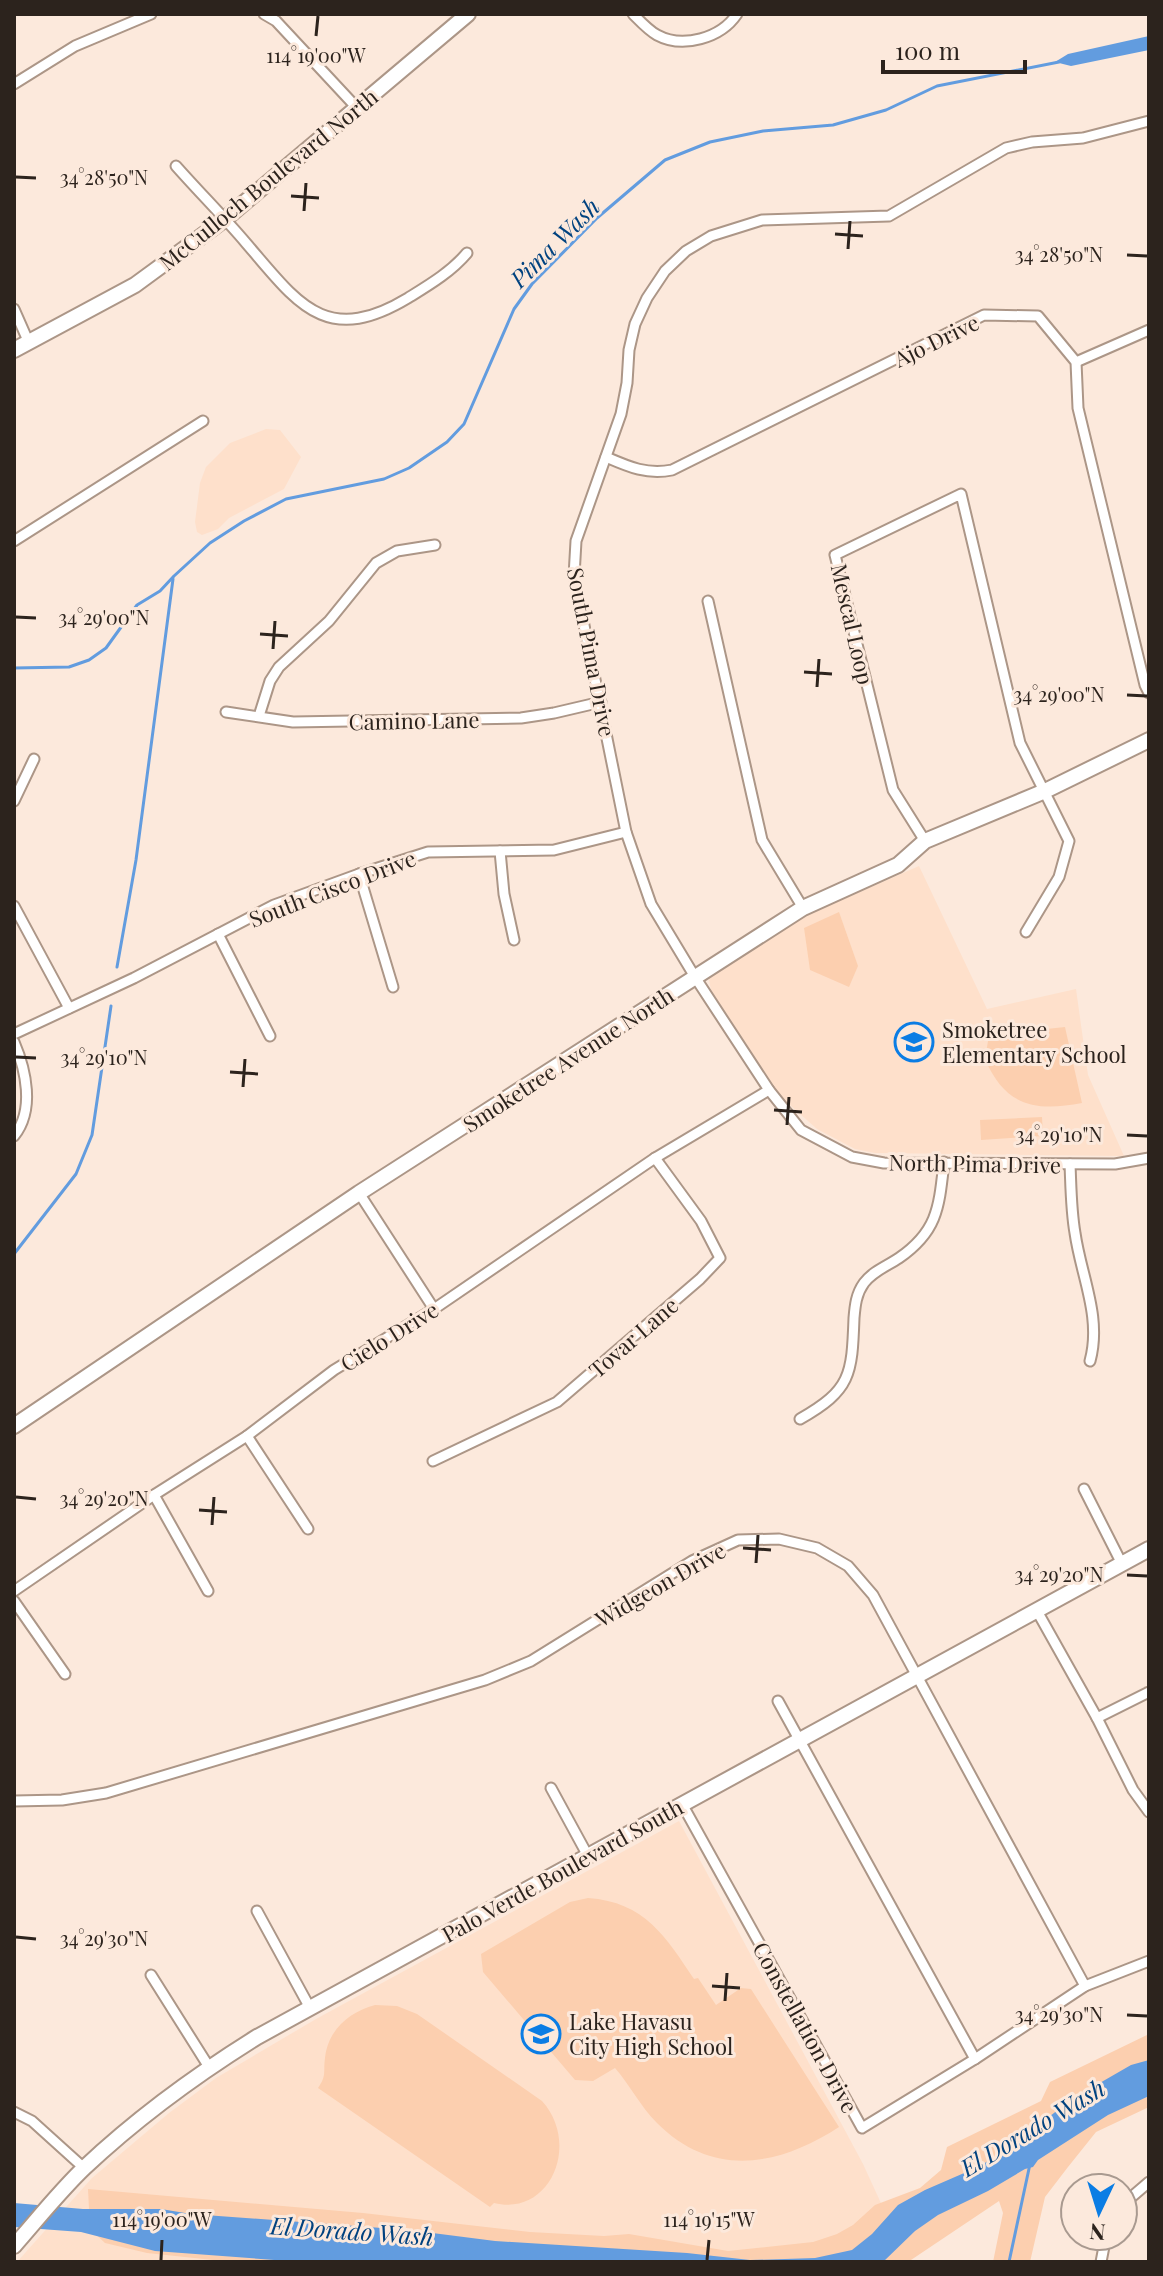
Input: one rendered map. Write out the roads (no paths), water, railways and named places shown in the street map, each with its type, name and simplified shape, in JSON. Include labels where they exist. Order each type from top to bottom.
[{"type":"main road","name":"McCulloch Boulevard North","points":[[14,350],[135,285],[225,219],[468,14]]},
{"type":"main road","name":"Smoketree Avenue North","points":[[14,1426],[359,1193],[803,908],[898,865],[925,841],[1045,791],[1149,740]]},
{"type":"main road","name":"Palo Verde Boulevard South","points":[[14,2246],[84,2168],[209,2067],[310,2008],[1149,1549]]},
{"type":"street","points":[[14,84],[75,46],[151,14]]},
{"type":"street","points":[[264,14],[276,21],[357,108]]},
{"type":"street","points":[[633,14],[658,36],[689,41],[717,33],[737,14]]},
{"type":"street","name":"South Pima Drive","points":[[695,977],[651,904],[626,832],[574,576],[576,541],[625,401],[629,350],[640,312],[665,271],[698,243],[732,227],[762,220],[889,216],[1006,148],[1032,142],[1083,138],[1149,121]]},
{"type":"street","points":[[176,166],[274,279],[297,301],[320,314],[346,318],[372,314],[401,303],[448,272],[467,253]]},
{"type":"street","points":[[14,309],[29,343]]},
{"type":"street","name":"Ajo Drive","points":[[606,457],[655,474],[672,470],[984,315],[1038,316],[1076,362]]},
{"type":"street","points":[[1149,330],[1076,362],[1078,408],[1149,693]]},
{"type":"street","points":[[14,541],[203,421]]},
{"type":"street","name":"Mescal Loop","points":[[925,841],[893,790],[835,555],[961,494],[1020,743],[1045,791]]},
{"type":"street","points":[[259,716],[270,681],[279,667],[329,621],[376,563],[397,551],[435,545]]},
{"type":"street","points":[[708,601],[762,840],[803,908]]},
{"type":"street","name":"Camino Lane","points":[[226,712],[293,722],[521,718],[601,702]]},
{"type":"street","points":[[14,801],[34,759]]},
{"type":"street","points":[[1026,932],[1059,877],[1069,841],[1045,791]]},
{"type":"street","name":"South Cisco Drive","points":[[14,1034],[274,905],[359,874],[428,852],[554,850],[626,832]]},
{"type":"street","points":[[500,851],[504,894],[514,940]]},
{"type":"street","points":[[359,874],[393,987]]},
{"type":"street","points":[[14,906],[69,1008]]},
{"type":"street","points":[[218,934],[270,1036]]},
{"type":"street","name":"North Pima Drive","points":[[695,977],[769,1090],[801,1130],[852,1157],[884,1163],[1070,1164],[1115,1164],[1149,1158]]},
{"type":"street","points":[[14,1042],[25,1070],[25,1123],[14,1136]]},
{"type":"street","name":"Cielo Drive","points":[[14,1591],[247,1436],[334,1370],[434,1309],[655,1158],[769,1090]]},
{"type":"street","name":"Tovar Lane","points":[[433,1461],[557,1402],[700,1279],[720,1258],[701,1221],[655,1158]]},
{"type":"street","points":[[800,1419],[836,1396],[847,1380],[852,1361],[856,1299],[864,1283],[877,1270],[917,1246],[926,1234],[937,1210],[944,1162]]},
{"type":"street","points":[[1070,1164],[1075,1233],[1093,1311],[1090,1361]]},
{"type":"street","points":[[359,1193],[434,1309]]},
{"type":"street","points":[[247,1436],[308,1529]]},
{"type":"street","points":[[1084,1489],[1122,1564]]},
{"type":"street","points":[[154,1495],[208,1591]]},
{"type":"street","name":"Widgeon Drive","points":[[14,1801],[62,1800],[106,1793],[485,1680],[531,1661],[692,1561],[738,1540],[779,1539],[817,1548],[848,1566],[873,1595],[1085,1986]]},
{"type":"street","points":[[14,1601],[65,1674]]},
{"type":"street","points":[[1037,1611],[1133,1790],[1149,1812]]},
{"type":"street","points":[[1097,1718],[1149,1692]]},
{"type":"street","points":[[778,1701],[975,2059]]},
{"type":"street","points":[[551,1788],[588,1856]]},
{"type":"street","name":"Constellation Drive","points":[[682,1804],[862,2128],[975,2059],[1085,1986],[1149,1961]]},
{"type":"street","points":[[257,1911],[310,2008]]},
{"type":"street","points":[[151,1975],[209,2067]]},
{"type":"street","points":[[14,2112],[32,2121],[84,2168]]},
{"type":"water","points":[[1149,36],[1149,50],[1071,66],[1055,62],[1068,54]]},
{"type":"water","name":"El Dorado Wash","points":[[1149,2060],[1149,2096],[1108,2115],[1038,2160],[1033,2167],[938,2215],[915,2231],[883,2262],[301,2262],[155,2251],[81,2232],[14,2227],[14,2203],[83,2209],[161,2209],[191,2214],[409,2230],[495,2241],[750,2260],[815,2258],[852,2250],[872,2234],[898,2205],[978,2167],[1005,2151],[1072,2099],[1131,2065]]},
{"type":"waterway","name":"Pima Wash","points":[[14,668],[69,667],[89,660],[106,648],[137,605],[160,591],[210,543],[244,521],[286,499],[384,479],[409,468],[447,442],[464,424],[514,309],[532,284],[597,218],[665,160],[710,142],[763,131],[833,125],[886,110],[937,86],[1059,62]]},
{"type":"waterway","points":[[117,967],[136,860],[173,579]]},
{"type":"waterway","points":[[14,1254],[76,1174],[92,1135],[111,1006]]},
{"type":"waterway","points":[[1009,2262],[1030,2164]]},
{"type":"place","name":"Smoketree Elementary School","points":[[914,1042]]},
{"type":"place","name":"Lake Havasu City High School","points":[[541,2034]]}]
